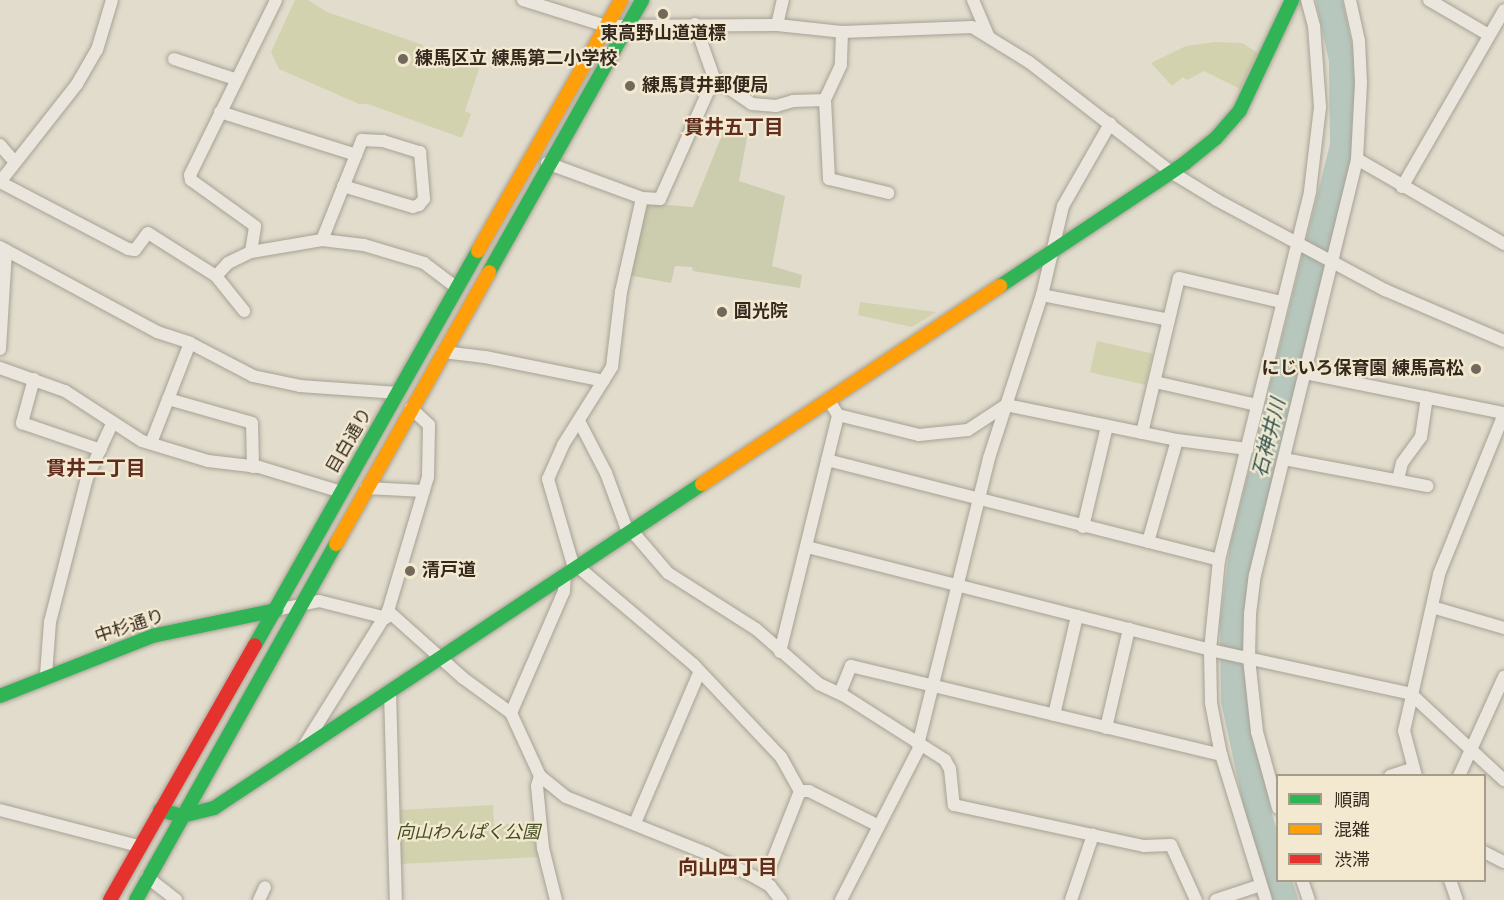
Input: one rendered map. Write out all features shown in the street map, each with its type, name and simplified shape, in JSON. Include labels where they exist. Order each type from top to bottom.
[{"type":"main road","name":"目白通り","points":[[110,900],[138,846],[276,610],[621,0]]},
{"type":"main road","name":"目白通り","points":[[136,900],[547,163],[642,0]]},
{"type":"main road","points":[[160,810],[182,816],[198,815],[214,808],[1171,172],[1230,125],[1253,89],[1292,0]]},
{"type":"main road","name":"中杉通り","points":[[0,696],[46,675],[152,636],[276,610]]},
{"type":"street","points":[[112,0],[97,50],[77,84],[0,182],[128,249],[135,250],[148,233],[216,276],[244,311]]},
{"type":"street","points":[[250,252],[255,226],[191,180],[235,79],[276,0]]},
{"type":"street","points":[[523,0],[606,26],[777,25],[842,32],[967,26],[988,36],[1110,124],[1171,172],[1385,290],[1504,341]]},
{"type":"street","points":[[777,25],[783,0]]},
{"type":"street","points":[[973,0],[988,36]]},
{"type":"street","points":[[1266,900],[1221,755],[1211,703],[1210,650],[1219,560],[1310,191],[1320,107],[1314,26],[1306,0]]},
{"type":"street","points":[[1276,801],[1257,732],[1249,658],[1255,576],[1356,159],[1361,83],[1359,41],[1350,0]]},
{"type":"street","points":[[1429,0],[1488,35]]},
{"type":"street","points":[[1402,187],[1504,10]]},
{"type":"street","points":[[695,24],[714,78],[759,106],[825,100]]},
{"type":"street","points":[[842,32],[841,64],[825,100],[829,179],[888,193]]},
{"type":"street","points":[[174,59],[235,79]]},
{"type":"street","points":[[547,163],[642,198],[660,199],[714,78]]},
{"type":"street","points":[[220,112],[356,155]]},
{"type":"street","points":[[841,900],[919,745],[978,499],[1042,294],[1063,206],[1110,124]]},
{"type":"street","points":[[322,240],[343,186],[362,140],[383,141],[420,152],[424,199],[413,207],[343,186]]},
{"type":"street","points":[[0,145],[15,162]]},
{"type":"street","points":[[1356,159],[1504,244]]},
{"type":"street","points":[[511,713],[572,570],[549,479],[563,445],[612,367],[621,292],[642,198]]},
{"type":"street","points":[[216,276],[228,263],[250,252],[322,240],[364,245],[424,263],[457,288]]},
{"type":"street","points":[[0,349],[3,249],[157,332],[190,343],[253,376],[300,386],[398,393]]},
{"type":"street","points":[[1142,432],[1179,278],[1281,302]]},
{"type":"street","points":[[1042,294],[1169,320]]},
{"type":"street","points":[[151,443],[190,343]]},
{"type":"street","points":[[443,352],[604,381]]},
{"type":"street","points":[[0,368],[34,379],[81,400],[112,424],[151,443],[235,468],[253,467],[342,492]]},
{"type":"street","points":[[1305,373],[1504,413],[1439,574],[1404,731],[1415,772]]},
{"type":"street","points":[[34,379],[22,423],[101,450]]},
{"type":"street","points":[[1155,382],[1257,405]]},
{"type":"street","points":[[1398,480],[1402,463],[1421,438],[1427,397]]},
{"type":"street","points":[[168,399],[252,423],[253,467]]},
{"type":"street","points":[[828,399],[838,415],[919,435],[943,435],[968,430],[1006,405],[1177,440],[1247,449]]},
{"type":"street","points":[[300,753],[387,614],[424,491],[430,430],[423,416],[411,408]]},
{"type":"street","points":[[780,652],[838,415]]},
{"type":"street","points":[[579,421],[602,464],[629,531],[668,573],[756,629],[819,684],[840,693],[945,760],[950,770],[954,805],[1144,846],[1172,845],[1196,900]]},
{"type":"street","points":[[46,675],[50,622],[87,478],[112,424]]},
{"type":"street","points":[[1083,527],[1107,426]]},
{"type":"street","points":[[1148,542],[1177,440]]},
{"type":"street","points":[[1284,459],[1427,486]]},
{"type":"street","points":[[827,460],[1219,560]]},
{"type":"street","points":[[366,488],[424,491]]},
{"type":"street","points":[[807,547],[1210,650],[1411,694],[1504,780]]},
{"type":"street","points":[[572,570],[699,673],[781,757],[800,791]]},
{"type":"street","points":[[276,610],[329,601],[387,614],[511,713],[540,776],[589,809],[635,823],[764,882],[781,900]]},
{"type":"street","points":[[1432,607],[1504,628]]},
{"type":"street","points":[[1054,715],[1077,616]]},
{"type":"street","points":[[1106,728],[1129,629]]},
{"type":"street","points":[[840,693],[851,666],[1221,755]]},
{"type":"street","points":[[635,823],[699,673]]},
{"type":"street","points":[[1460,774],[1504,677]]},
{"type":"street","points":[[390,691],[396,900]]},
{"type":"street","points":[[540,776],[537,786],[543,848],[556,900]]},
{"type":"street","points":[[800,791],[808,791],[879,826]]},
{"type":"street","points":[[764,882],[800,791]]},
{"type":"street","points":[[0,810],[138,846]]},
{"type":"street","points":[[1071,900],[1093,835]]},
{"type":"street","points":[[1486,853],[1504,862]]},
{"type":"street","points":[[147,877],[176,900]]},
{"type":"street","points":[[1303,882],[1309,900]]},
{"type":"street","points":[[1451,882],[1457,900]]},
{"type":"street","points":[[1216,900],[1261,885]]},
{"type":"street","points":[[259,900],[265,887]]},
{"type":"green space","points":[[295,0],[308,0],[327,12],[423,45],[423,51],[480,66],[465,111],[471,114],[462,138],[368,104],[359,104],[279,69],[271,52]]},
{"type":"green space","points":[[1215,42],[1242,43],[1258,53],[1240,89],[1204,71],[1187,80],[1183,77],[1172,86],[1151,63],[1186,46]]},
{"type":"green space","points":[[726,125],[748,133],[739,181],[785,196],[772,266],[802,275],[800,288],[693,271],[692,267],[675,266],[671,283],[628,275],[644,203],[693,207]]},
{"type":"green space","points":[[860,302],[936,312],[912,327],[858,315]]},
{"type":"green space","points":[[1097,341],[1153,354],[1145,385],[1090,372]]},
{"type":"green space","name":"向山わんぱく公園","points":[[493,805],[494,825],[534,823],[540,857],[400,864],[399,810]]},
{"type":"waterway","name":"石神井川","points":[[1276,871],[1259,816],[1234,700],[1233,622],[1243,547],[1343,146],[1342,60],[1329,0]]},
{"type":"waterway","name":"石神井川","points":[[1279,882],[1285,900]]},
{"type":"traffic: fast","points":[[489,272],[642,0]]},
{"type":"traffic: fast","points":[[1000,286],[1185,163],[1216,138],[1240,110],[1292,0]]},
{"type":"traffic: fast","points":[[255,645],[478,251]]},
{"type":"traffic: fast","points":[[160,810],[182,816],[214,808],[702,484]]},
{"type":"traffic: fast","points":[[136,900],[336,544]]},
{"type":"traffic: fast","points":[[0,696],[152,636],[276,610]]},
{"type":"traffic: slow","points":[[478,251],[621,0]]},
{"type":"traffic: slow","points":[[336,544],[489,272]]},
{"type":"traffic: slow","points":[[702,484],[1000,286]]},
{"type":"traffic: jam","points":[[110,900],[255,645]]},
{"type":"place","name":"東高野山道道標","points":[[663,14]]},
{"type":"place","name":"練馬区立 練馬第二小学校","points":[[403,59]]},
{"type":"place","name":"練馬貫井郵便局","points":[[630,86]]},
{"type":"place","name":"圓光院","points":[[722,312]]},
{"type":"place","name":"にじいろ保育園 練馬高松","points":[[1476,369]]},
{"type":"place","name":"清戸道","points":[[410,571]]},
{"type":"district","name":"貫井五丁目","points":[[734,128]]},
{"type":"district","name":"貫井二丁目","points":[[96,469]]},
{"type":"district","name":"向山四丁目","points":[[728,868]]}]
